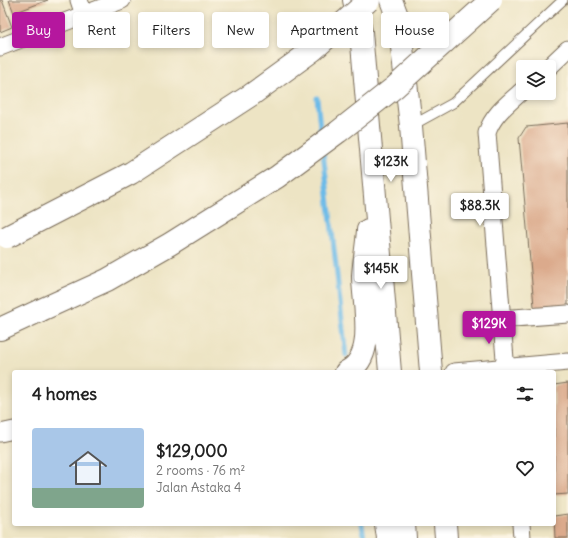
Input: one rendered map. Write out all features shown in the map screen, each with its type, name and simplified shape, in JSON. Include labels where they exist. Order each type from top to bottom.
[{"type":"main road","points":[[354,0],[361,32],[390,370]]},
{"type":"main road","points":[[4,238],[131,173],[245,99],[313,50],[369,0]]},
{"type":"main road","points":[[391,0],[399,21],[411,126],[431,370]]},
{"type":"main road","points":[[0,329],[107,280],[170,244],[277,177],[338,132],[395,87],[491,0]]},
{"type":"main road","points":[[348,370],[362,359],[367,334],[363,276],[374,178]]},
{"type":"main road","points":[[386,526],[388,538]]},
{"type":"main road","points":[[404,526],[405,538]]},
{"type":"main road","points":[[445,526],[446,538]]},
{"type":"street","points":[[0,46],[82,7],[122,0]]},
{"type":"street","points":[[556,60],[568,49]]},
{"type":"street","points":[[516,96],[497,114],[490,123],[487,133],[506,370],[568,362]]},
{"type":"street","points":[[501,320],[568,314]]},
{"type":"street","points":[[0,433],[12,430]]},
{"type":"street","points":[[521,526],[522,538]]},
{"type":"lane","points":[[411,126],[453,103],[563,0]]},
{"type":"building","points":[[0,0],[2,0],[12,27],[0,32]]},
{"type":"building","points":[[9,0],[48,0],[17,12],[14,12]]},
{"type":"building","points":[[568,123],[568,310],[542,313],[534,306],[519,138],[526,127]]},
{"type":"building","points":[[568,383],[568,494],[556,495],[556,385]]},
{"type":"building","points":[[568,514],[568,538],[555,538],[556,516]]},
{"type":"waterway","points":[[317,98],[321,137]]},
{"type":"waterway","points":[[323,151],[346,355]]},
{"type":"waterway","points":[[362,526],[364,538]]}]
